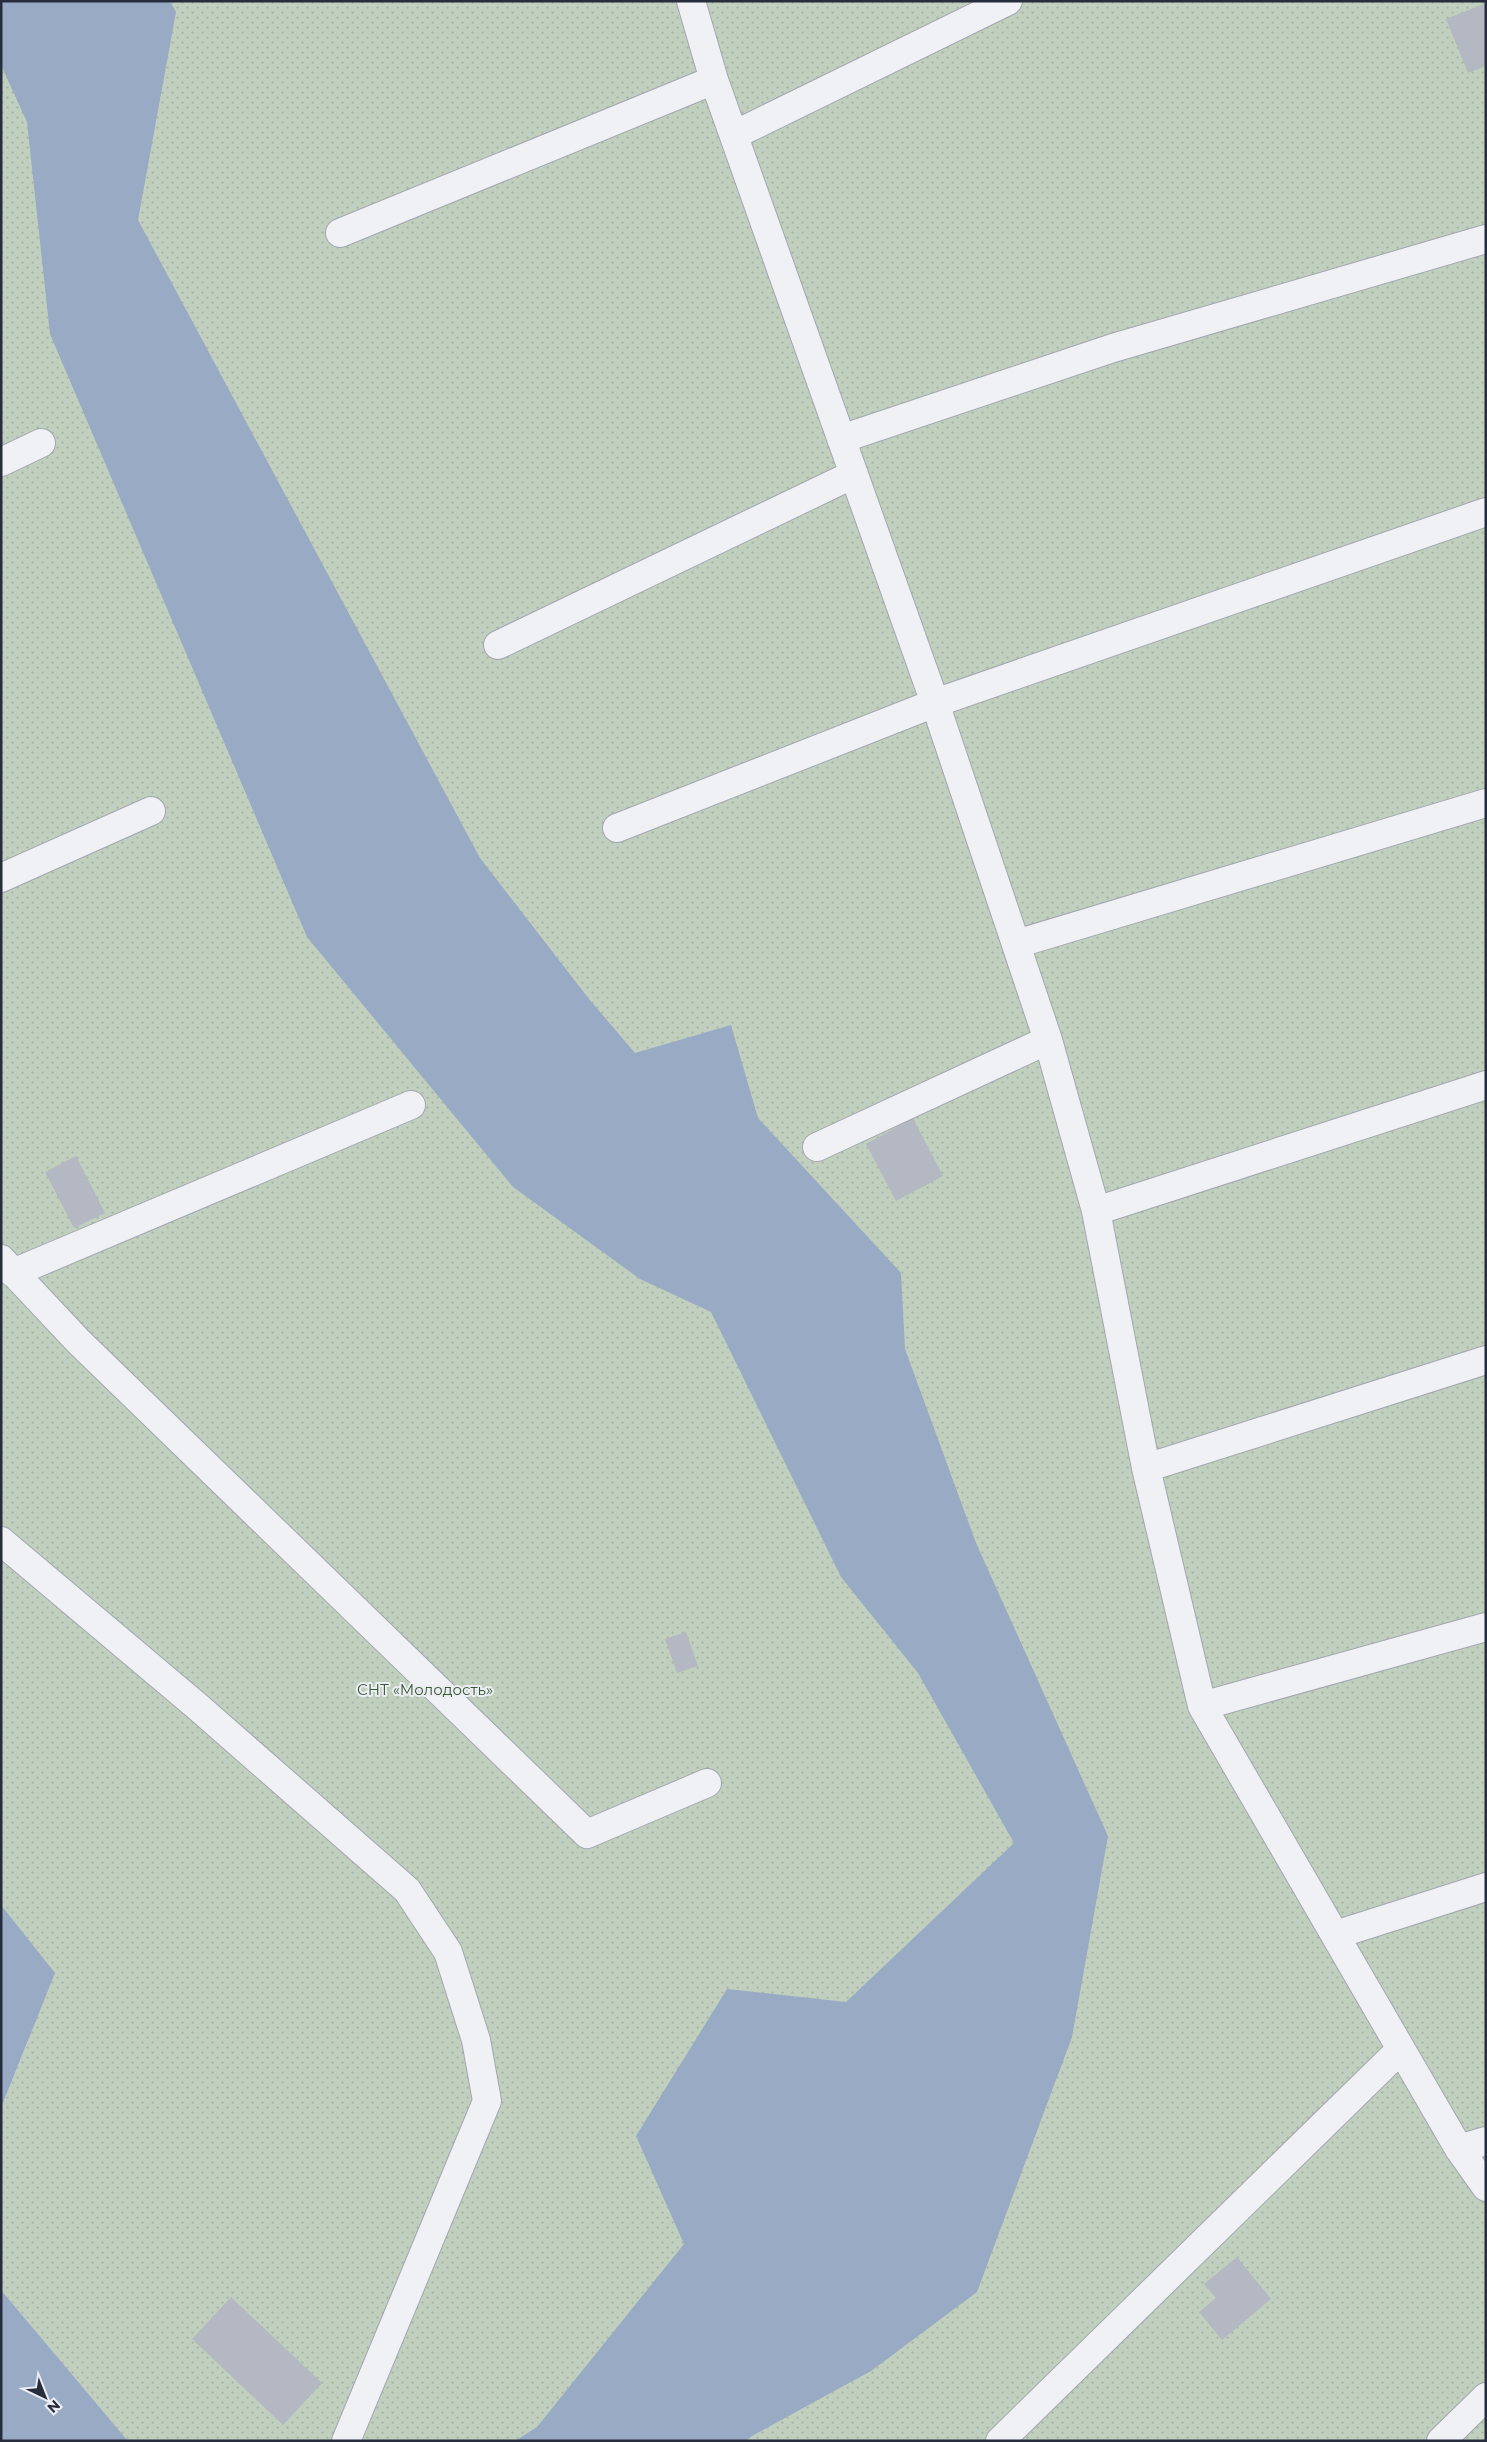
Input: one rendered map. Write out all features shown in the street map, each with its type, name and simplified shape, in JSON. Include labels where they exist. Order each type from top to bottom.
[{"type":"street","points":[[691,1],[714,80],[935,702],[1048,1040],[1096,1211],[1146,1468],[1202,1706],[1459,2149],[1486,2187]]},
{"type":"street","points":[[734,135],[1008,1]]},
{"type":"street","points":[[340,233],[714,80]]},
{"type":"street","points":[[841,439],[1114,348],[1486,239]]},
{"type":"street","points":[[1,462],[41,443]]},
{"type":"street","points":[[498,645],[854,474]]},
{"type":"street","points":[[617,828],[935,702],[1486,512]]},
{"type":"street","points":[[1016,944],[1486,803]]},
{"type":"street","points":[[1,878],[151,812]]},
{"type":"street","points":[[817,1147],[1048,1040]]},
{"type":"street","points":[[1096,1211],[1486,1085]]},
{"type":"street","points":[[411,1104],[7,1266],[78,1341],[587,1834],[707,1783]]},
{"type":"street","points":[[1146,1468],[1486,1360]]},
{"type":"street","points":[[1,1541],[198,1707],[407,1890],[448,1952],[476,2040],[487,2101],[346,2441]]},
{"type":"street","points":[[1202,1706],[1486,1627]]},
{"type":"street","points":[[1335,1934],[1486,1887]]},
{"type":"street","points":[[1000,2441],[1401,2049]]},
{"type":"street","points":[[1459,2149],[1486,2141]]},
{"type":"street","points":[[1441,2441],[1486,2397]]},
{"type":"green space","name":"СНТ «Молодость»","points":[[1,1],[1486,1],[1486,2441],[128,2441],[1,2290],[1,2108],[28,2041],[1,1988]]},
{"type":"water","points":[[1,1],[170,1],[176,12],[138,220],[480,858],[589,999],[635,1053],[731,1025],[758,1118],[901,1273],[905,1349],[976,1543],[1108,1836],[1072,2037],[977,2292],[871,2371],[746,2441],[515,2441],[537,2427],[684,2244],[636,2136],[727,1989],[846,2002],[1014,1843],[918,1673],[841,1577],[711,1312],[640,1279],[513,1187],[307,937],[50,334],[27,122],[1,65]]},
{"type":"water","points":[[1,1905],[55,1973],[1,2108]]},
{"type":"water","points":[[1,2290],[128,2441],[1,2441]]},
{"type":"building","points":[[1486,3],[1486,66],[1468,73],[1446,19]]},
{"type":"building","points":[[913,1118],[943,1176],[896,1201],[866,1144]]},
{"type":"building","points":[[76,1156],[105,1213],[74,1228],[45,1172]]},
{"type":"building","points":[[686,1632],[698,1666],[677,1673],[665,1639]]},
{"type":"building","points":[[1237,2257],[1271,2299],[1222,2340],[1199,2312],[1216,2298],[1204,2284]]},
{"type":"building","points":[[231,2297],[322,2383],[283,2425],[192,2339]]}]
